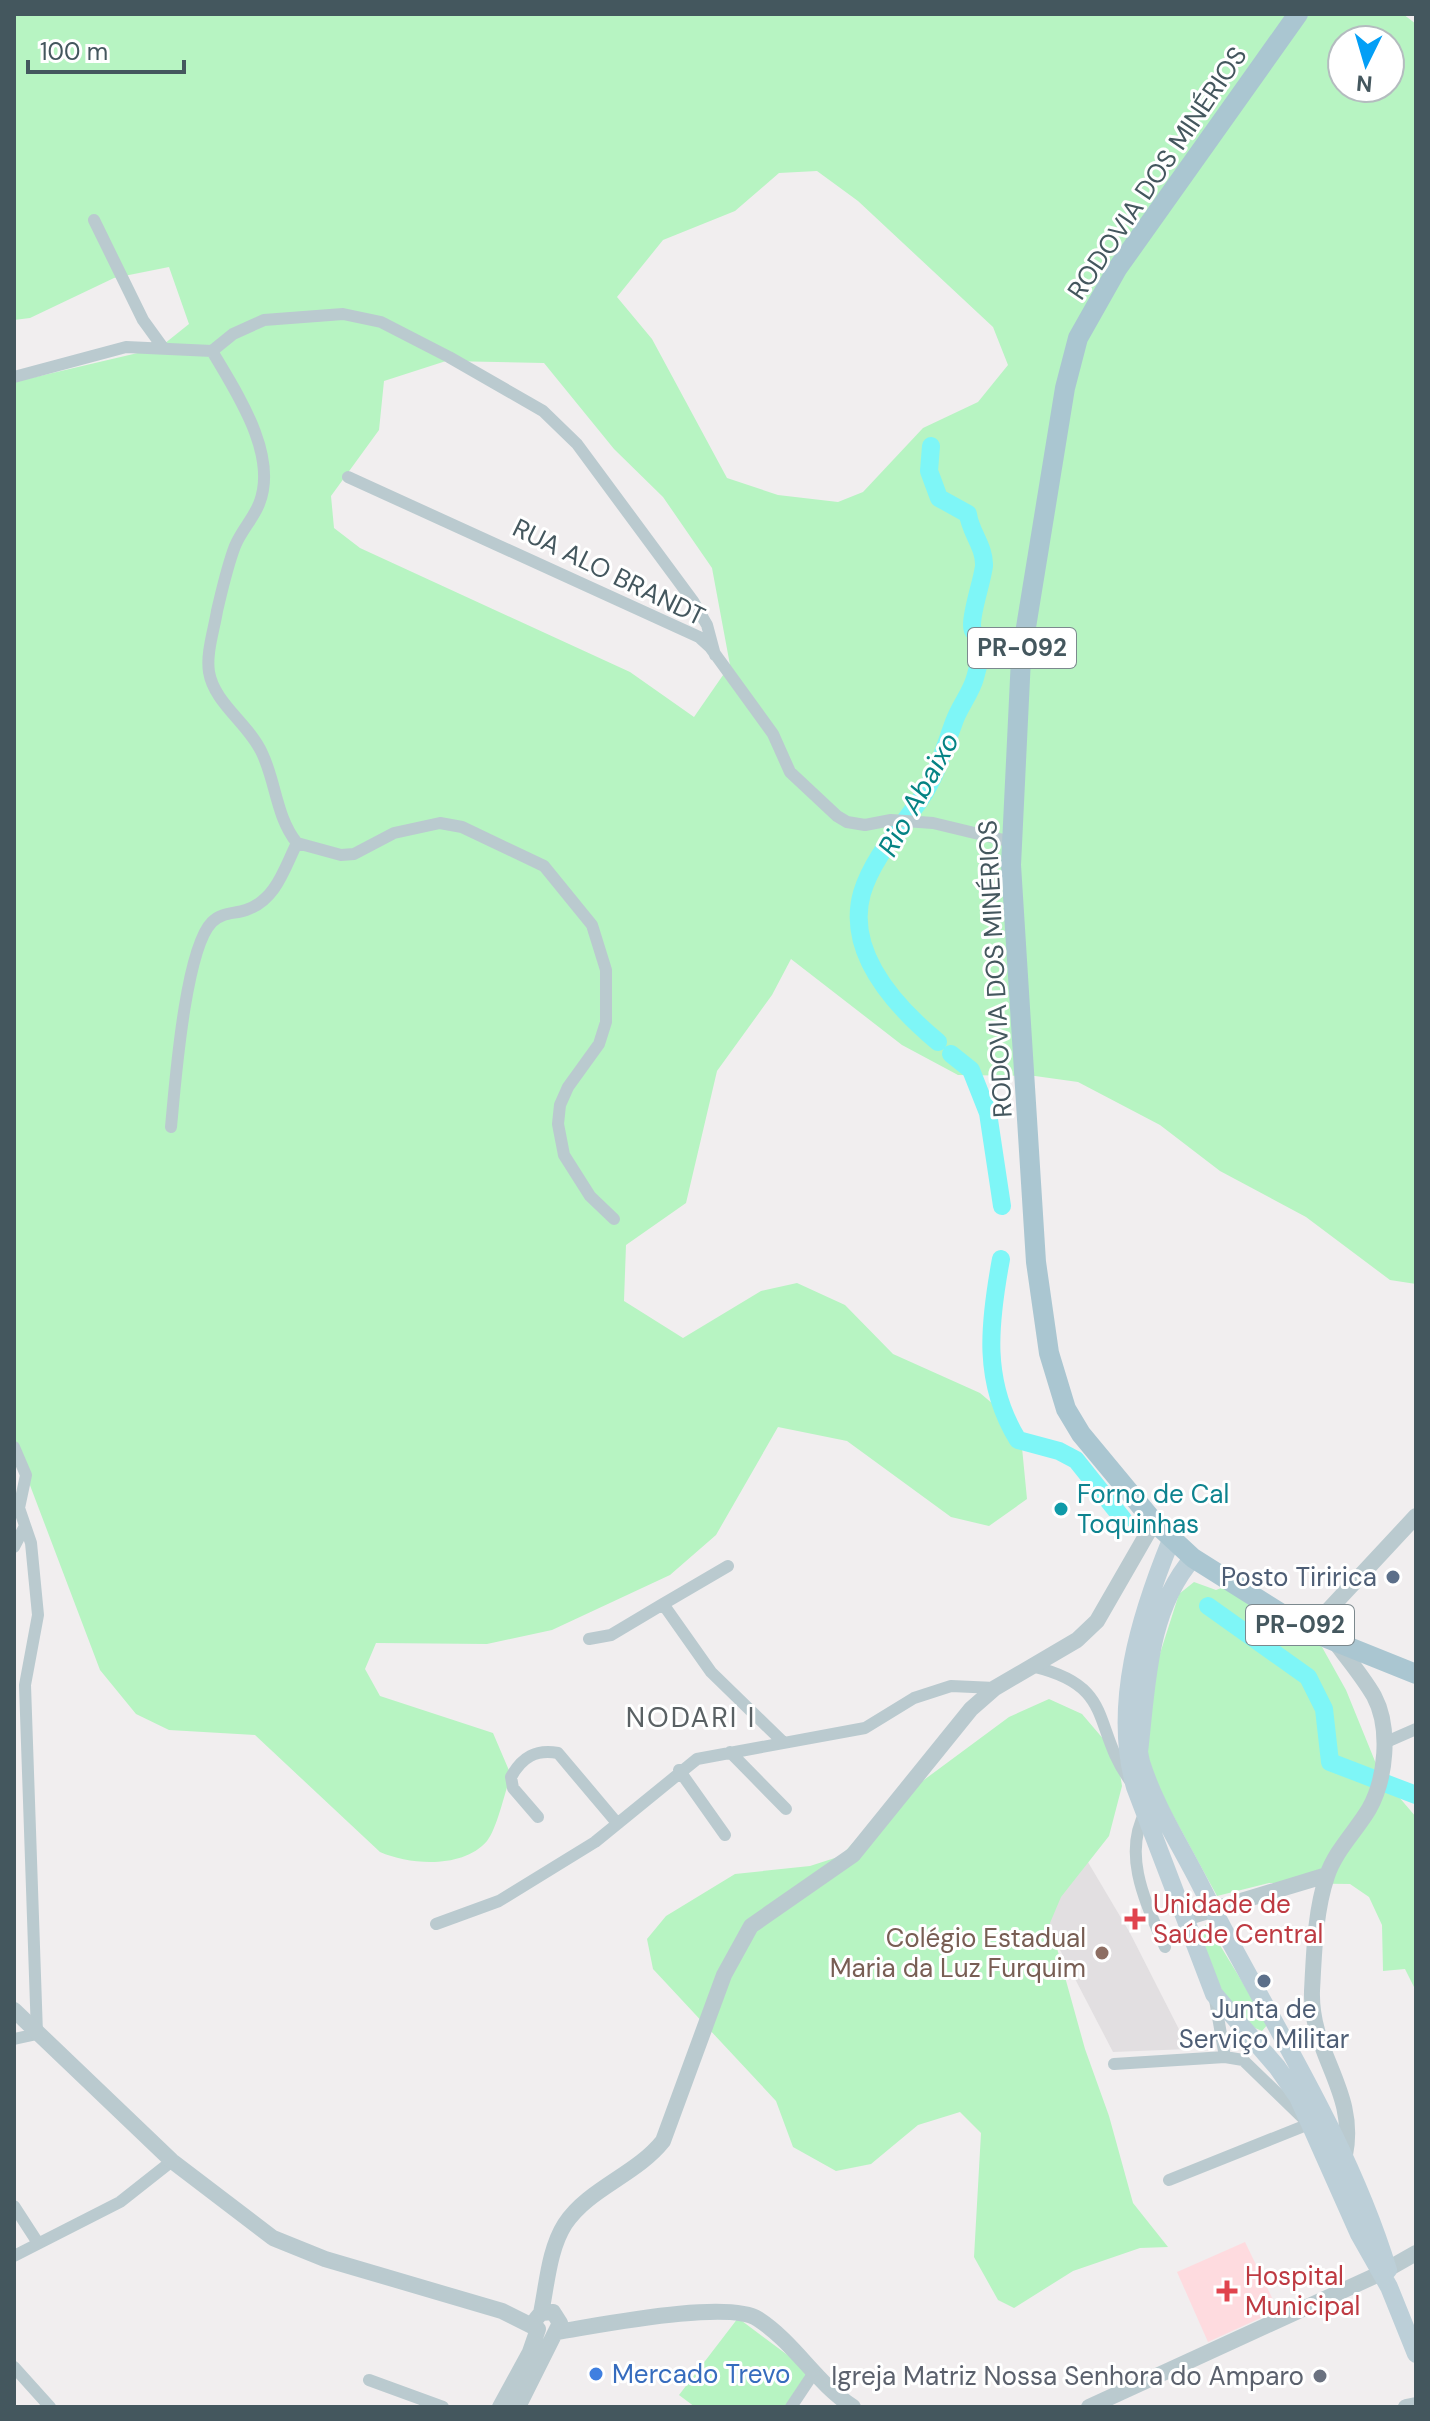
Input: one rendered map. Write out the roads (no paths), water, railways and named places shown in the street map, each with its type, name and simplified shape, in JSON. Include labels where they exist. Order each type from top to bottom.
[{"type":"main road","name":"RODOVIA DOS MINÉRIOS","points":[[1193,1558],[1154,1522],[1081,1434],[1056,1385],[1049,1353],[1036,1262],[1012,842],[1017,694],[1027,611],[1065,388],[1078,338],[1117,269],[1298,14]]},
{"type":"main road","points":[[1171,1540],[1146,1600],[1136,1642],[1128,1754],[1135,1787],[1214,1994],[1298,2097],[1386,2277]]},
{"type":"main road","points":[[1193,1558],[1181,1572],[1158,1622],[1139,1752],[1146,1778],[1345,2155],[1416,2354]]},
{"type":"main road","name":"PR-092","points":[[1193,1558],[1309,1631],[1416,1674]]},
{"type":"main road","points":[[1263,2052],[1284,2035]]},
{"type":"street","points":[[94,220],[143,320],[164,349]]},
{"type":"street","points":[[14,377],[126,347],[212,351],[233,334],[264,320],[361,315],[449,357],[543,411],[577,444],[693,601],[707,625],[715,655]]},
{"type":"street","points":[[212,351],[254,424],[264,489],[259,506],[235,545],[212,636],[209,673],[217,691],[259,744],[273,781],[282,819],[297,843],[341,855],[374,845],[394,833],[440,823],[462,827],[544,866],[592,925],[606,970],[606,1022],[599,1044],[568,1087],[560,1105],[558,1124],[564,1155],[590,1196],[614,1219]]},
{"type":"street","name":"RUA ALO BRANDT","points":[[348,477],[699,637],[773,734],[790,772],[818,801],[847,822],[933,823],[1012,842]]},
{"type":"street","points":[[171,1127],[194,964],[205,931],[220,915],[244,911],[268,898],[297,843]]},
{"type":"street","points":[[14,1447],[26,1475],[19,1501],[31,1543],[38,1615],[26,1670],[20,1743],[37,2034]]},
{"type":"street","points":[[518,2407],[548,2323],[549,2278],[557,2239],[572,2215],[634,2170],[663,2141],[724,1975],[751,1926],[853,1855],[971,1709],[995,1688],[1077,1640],[1097,1621],[1114,1597],[1154,1522]]},
{"type":"street","points":[[1309,1631],[1414,1525]]},
{"type":"street","points":[[14,1547],[25,1526]]},
{"type":"street","points":[[589,1639],[611,1635],[728,1566]]},
{"type":"street","points":[[663,1604],[711,1672],[783,1742]]},
{"type":"street","points":[[1333,1640],[1376,1699],[1384,1743],[1380,1783],[1369,1809],[1327,1875],[1315,1960],[1314,2023],[1347,2109],[1350,2132],[1345,2155]]},
{"type":"street","points":[[1035,1667],[1068,1676],[1092,1696],[1117,1763],[1135,1787]]},
{"type":"street","points":[[436,1924],[499,1901],[595,1842],[657,1794],[679,1770],[697,1759],[865,1728],[914,1698],[951,1686],[995,1688]]},
{"type":"street","points":[[1384,1743],[1416,1729]]},
{"type":"street","points":[[538,1817],[513,1788],[511,1777],[523,1761],[542,1750],[558,1753],[617,1823]]},
{"type":"street","points":[[730,1752],[786,1809]]},
{"type":"street","points":[[679,1770],[725,1835]]},
{"type":"street","points":[[1146,1811],[1137,1826],[1140,1890],[1165,1947]]},
{"type":"street","points":[[1185,1918],[1327,1875]]},
{"type":"street","points":[[1214,1994],[1225,2057]]},
{"type":"street","points":[[14,2010],[172,2161],[273,2238],[325,2259],[548,2323],[599,2325],[691,2313],[745,2313],[784,2340],[830,2392],[853,2407]]},
{"type":"street","points":[[14,2039],[37,2034]]},
{"type":"street","points":[[1114,2064],[1225,2057],[1243,2060],[1309,2124],[1169,2180]]},
{"type":"street","points":[[14,2256],[120,2202],[172,2161]]},
{"type":"street","points":[[14,2206],[38,2243]]},
{"type":"street","points":[[1089,2407],[1386,2277],[1416,2253]]},
{"type":"street","points":[[500,2407],[548,2323]]},
{"type":"street","points":[[14,2367],[45,2405]]},
{"type":"street","points":[[791,2407],[813,2374]]},
{"type":"street","points":[[369,2380],[443,2407]]},
{"type":"street","points":[[1406,2407],[1416,2405]]},
{"type":"waterway","name":"Rio Abaixo","points":[[931,446],[929,471],[939,498],[968,514],[984,559],[972,625],[979,640],[979,662],[973,684],[956,716],[931,781],[873,867],[862,893],[859,915],[861,937],[878,977],[906,1012],[938,1042]]},
{"type":"waterway","name":"Rio Abaixo","points":[[951,1054],[971,1070],[988,1113],[1002,1206]]},
{"type":"waterway","name":"Rio Abaixo","points":[[1001,1259],[992,1352],[998,1396],[1006,1418],[1018,1440],[1059,1451],[1076,1460],[1123,1519]]},
{"type":"waterway","name":"Rio Abaixo","points":[[1208,1606],[1308,1677],[1324,1709],[1330,1762],[1416,1795]]},
{"type":"place","name":"Forno de Cal Toquinhas","points":[[1061,1509]]},
{"type":"place","name":"Posto Tiririca","points":[[1393,1577]]},
{"type":"place","name":"Unidade de Saúde Central","points":[[1135,1919]]},
{"type":"place","name":"Colégio Estadual Maria da Luz Furquim","points":[[1102,1953]]},
{"type":"place","name":"Junta de Serviço Militar","points":[[1264,1981]]},
{"type":"place","name":"Hospital Municipal","points":[[1227,2291]]},
{"type":"place","name":"Mercado Trevo","points":[[596,2374]]},
{"type":"place","name":"Igreja Matriz Nossa Senhora do Amparo","points":[[1320,2376]]},
{"type":"district","name":"NODARI I","points":[[691,1717]]}]
